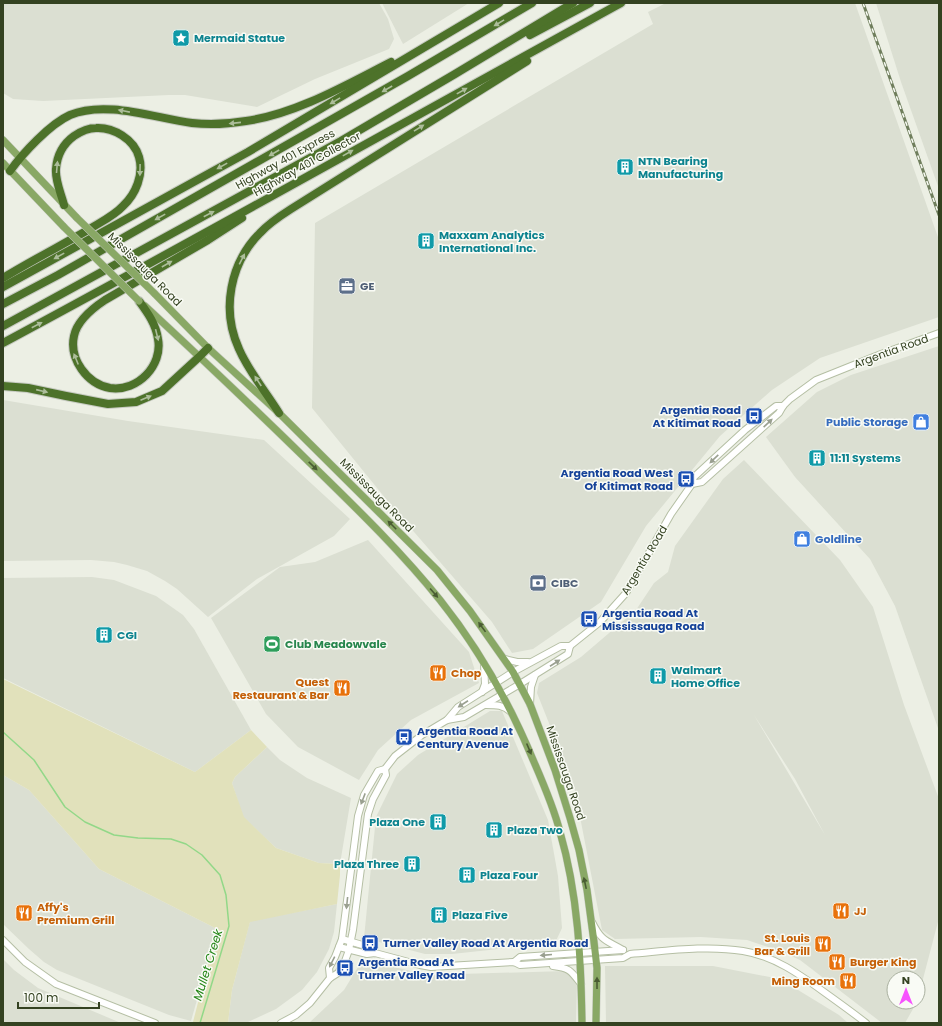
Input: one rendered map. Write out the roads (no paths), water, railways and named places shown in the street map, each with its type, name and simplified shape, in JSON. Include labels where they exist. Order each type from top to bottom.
[{"type":"highway","points":[[3,287],[248,152],[499,3]]},
{"type":"highway","name":"Highway 401 Express","points":[[3,304],[408,76],[532,3]]},
{"type":"highway","name":"Highway 401 Express","points":[[3,326],[320,153],[573,3]]},
{"type":"highway","points":[[455,74],[590,3]]},
{"type":"highway","name":"Highway 401 Collector","points":[[3,343],[153,263],[621,3]]},
{"type":"highway","points":[[279,413],[238,348],[231,323],[230,297],[236,271],[244,255],[259,233],[291,208],[488,84],[624,3]]},
{"type":"highway","points":[[10,171],[20,158],[53,126],[69,116],[91,110],[116,110],[170,120],[211,124],[242,122],[268,116],[292,109],[341,88],[464,24]]},
{"type":"highway","points":[[3,278],[101,222],[123,206],[134,192],[141,173],[139,156],[125,137],[110,129],[96,128],[80,132],[66,142],[58,155],[56,170],[64,204]]},
{"type":"highway","points":[[139,301],[153,322],[158,339],[158,352],[153,366],[142,379],[127,387],[110,388],[92,381],[80,367],[74,353],[74,336],[83,319],[96,306],[208,240],[302,179]]},
{"type":"highway","points":[[3,386],[28,388],[108,404],[136,402],[162,391],[208,348]]},
{"type":"main road","name":"Mississauga Road","points":[[3,140],[77,218],[208,348],[279,413],[437,570],[470,611],[505,659],[530,704],[561,788],[570,818],[581,863],[592,921],[596,961],[596,1023]]},
{"type":"main road","points":[[3,163],[64,227],[139,301],[227,382],[339,491],[396,550],[440,599],[468,638],[503,695],[548,794],[561,833],[575,907],[580,952],[582,1023]]},
{"type":"street","name":"Argentia Road","points":[[692,484],[702,482],[779,413],[783,406],[816,380],[939,333]]},
{"type":"street","name":"Argentia Road","points":[[447,720],[464,717],[503,695],[568,654],[570,646],[600,622],[626,592],[671,514],[692,484],[694,477],[730,443],[776,406],[783,406]]},
{"type":"street","name":"Argentia Road","points":[[330,978],[329,968],[342,939],[358,816],[364,795],[378,771],[385,768],[407,745],[447,720],[458,707],[530,662],[561,646],[570,646]]},
{"type":"street","points":[[505,659],[517,662],[530,662]]},
{"type":"street","points":[[482,692],[485,684],[484,663]]},
{"type":"street","points":[[530,704],[531,687],[535,675]]},
{"type":"street","points":[[485,705],[506,707],[512,714]]},
{"type":"street","name":"Argentia Road","points":[[281,1023],[310,1003],[330,978],[338,973],[349,950],[368,814],[373,799],[386,775],[385,768]]},
{"type":"street","points":[[592,921],[598,934],[602,938],[630,954]]},
{"type":"street","points":[[342,939],[369,947],[375,953]]},
{"type":"street","points":[[3,940],[25,962],[56,984],[155,1023]]},
{"type":"street","points":[[339,947],[367,954],[375,953],[413,964],[431,967],[514,962],[520,965],[596,961],[624,958],[630,954],[715,949],[743,951],[766,957],[785,966],[803,977],[866,1023]]},
{"type":"street","points":[[514,962],[520,957],[623,950]]},
{"type":"street","points":[[542,964],[566,968],[572,972],[581,984]]},
{"type":"waterway","name":"Mullet Creek","points":[[3,732],[34,760],[65,807],[85,822],[114,835],[138,838],[171,839],[186,844],[202,855],[220,875],[226,895],[229,926],[200,1023]]},
{"type":"railway","points":[[863,3],[939,215]]},
{"type":"place","name":"Mermaid Statue","points":[[181,38]]},
{"type":"place","name":"NTN Bearing Manufacturing","points":[[625,167]]},
{"type":"place","name":"Maxxam Analytics International Inc.","points":[[426,241]]},
{"type":"place","name":"GE","points":[[347,286]]},
{"type":"place","name":"Argentia Road At Kitimat Road","points":[[754,416]]},
{"type":"place","name":"Public Storage","points":[[921,422]]},
{"type":"place","name":"11:11 Systems","points":[[817,458]]},
{"type":"place","name":"Argentia Road West Of Kitimat Road","points":[[686,479]]},
{"type":"place","name":"Goldline","points":[[802,539]]},
{"type":"place","name":"CIBC","points":[[538,583]]},
{"type":"place","name":"Argentia Road At Mississauga Road","points":[[589,619]]},
{"type":"place","name":"CGI","points":[[104,635]]},
{"type":"place","name":"Club Meadowvale","points":[[272,644]]},
{"type":"place","name":"Chop","points":[[438,673]]},
{"type":"place","name":"Walmart Home Office","points":[[658,676]]},
{"type":"place","name":"Quest Restaurant & Bar","points":[[342,688]]},
{"type":"place","name":"Argentia Road At Century Avenue","points":[[404,737]]},
{"type":"place","name":"Plaza One","points":[[438,822]]},
{"type":"place","name":"Plaza Two","points":[[494,830]]},
{"type":"place","name":"Plaza Three","points":[[412,864]]},
{"type":"place","name":"Plaza Four","points":[[467,875]]},
{"type":"place","name":"JJ","points":[[841,911]]},
{"type":"place","name":"Affy's Premium Grill","points":[[24,913]]},
{"type":"place","name":"Plaza Five","points":[[439,915]]},
{"type":"place","name":"Turner Valley Road At Argentia Road","points":[[370,943]]},
{"type":"place","name":"St. Louis Bar & Grill","points":[[823,944]]},
{"type":"place","name":"Burger King","points":[[837,962]]},
{"type":"place","name":"Argentia Road At Turner Valley Road","points":[[345,968]]},
{"type":"place","name":"Ming Room","points":[[848,981]]}]
